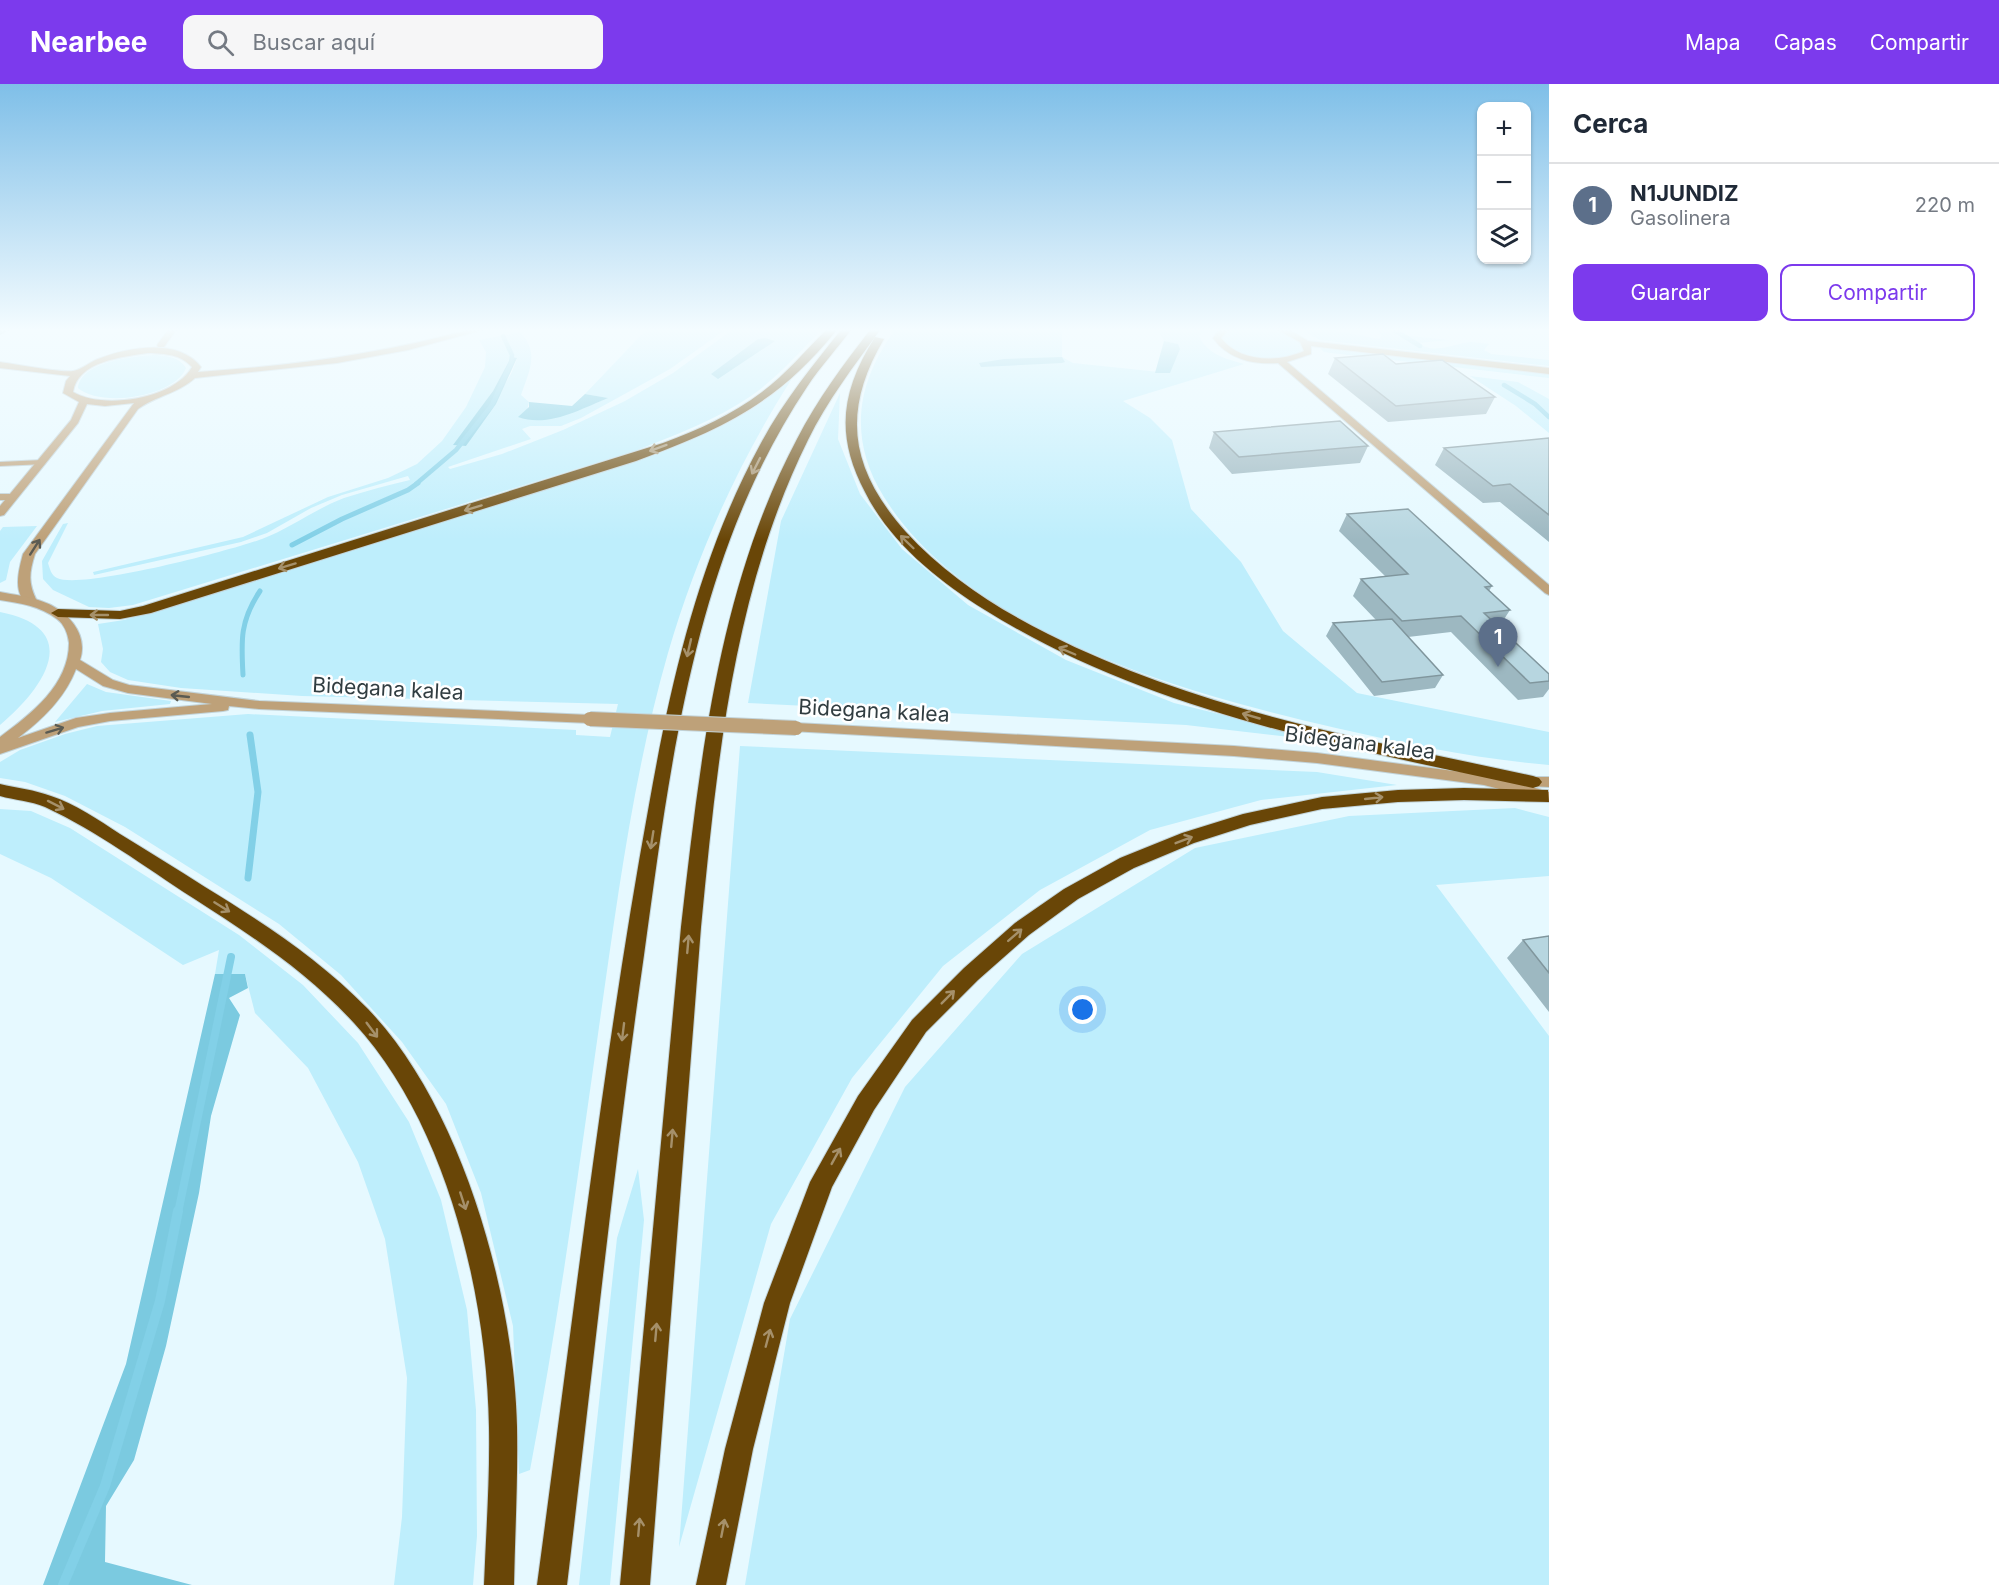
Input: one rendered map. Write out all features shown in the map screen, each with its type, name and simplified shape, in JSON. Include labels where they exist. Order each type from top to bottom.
[{"type":"highway","points":[[58,613],[120,615],[146,610],[654,450],[696,435],[758,400]]},
{"type":"highway","points":[[552,1585],[632,959],[667,744],[693,631],[725,533],[752,471],[793,400]]},
{"type":"highway","points":[[635,1585],[690,926],[712,741],[737,616],[768,516],[785,474],[824,400]]},
{"type":"highway","points":[[853,400],[850,415],[852,441],[860,471],[873,499],[897,532],[962,589],[1056,646],[1171,692],[1256,718],[1545,789]]},
{"type":"highway","points":[[711,1585],[739,1449],[777,1303],[822,1182],[866,1103],[919,1026],[971,974],[1022,928],[1071,894],[1127,863],[1188,838],[1249,819],[1322,803],[1398,796],[1545,789]]},
{"type":"highway","points":[[4,792],[47,801],[88,822],[279,943],[327,982],[363,1018],[395,1060],[423,1105],[455,1177],[481,1258],[496,1345],[503,1426],[499,1585]]},
{"type":"street","points":[[0,513],[75,421],[84,401],[111,403],[135,400]]},
{"type":"street","points":[[31,601],[24,586],[23,573],[30,554],[125,419],[143,400]]},
{"type":"street","points":[[1326,400],[1549,591]]},
{"type":"street","points":[[0,596],[31,601],[58,613],[71,627],[77,644],[75,663],[67,681],[54,699],[35,718],[0,744]]},
{"type":"street","name":"Bidegana kalea","points":[[75,663],[108,683],[128,689],[259,705],[796,728],[1234,751],[1417,770],[1545,789]]},
{"type":"street","name":"Bidegana kalea","points":[[0,749],[76,723],[110,717],[259,705]]},
{"type":"street","name":"Bidegana kalea","points":[[1484,780],[1545,789]]},
{"type":"lane","points":[[0,464],[42,462]]},
{"type":"lane","points":[[0,497],[13,497]]},
{"type":"shaded area","points":[[469,400],[486,400],[454,445],[466,446],[495,400],[527,400],[529,402],[525,419],[568,414],[602,400],[614,400],[561,426],[530,426],[522,429],[531,439],[448,467],[450,469],[502,454],[563,430],[627,400],[745,400],[709,420],[635,451],[133,605],[109,608],[89,607],[53,590],[43,579],[42,561],[63,524],[68,523],[48,563],[52,574],[57,578],[95,579],[158,567],[262,539],[344,498],[410,480],[408,476],[342,495],[311,508],[267,533],[241,542],[94,575],[93,572],[243,537],[328,497],[388,478],[417,464],[442,441]]},
{"type":"shaded area","points":[[486,400],[498,400],[466,446],[453,445]]},
{"type":"shaded area","points":[[578,400],[603,400],[553,419],[529,420],[518,417],[529,407],[529,402],[572,406]]},
{"type":"shaded area","points":[[759,400],[778,400],[736,478],[691,582],[668,653],[645,745],[620,886],[550,1360],[530,1470],[519,1474],[513,1326],[481,1193],[446,1104],[402,1042],[341,975],[279,924],[125,827],[65,796],[25,782],[0,778],[0,762],[20,750],[65,734],[97,726],[248,714],[576,730],[576,735],[610,737],[618,704],[302,696],[181,688],[128,680],[110,672],[101,662],[103,649],[98,624],[124,620],[264,578],[650,455],[721,424]]},
{"type":"shaded area","points":[[837,400],[840,400],[838,439],[860,494],[902,549],[968,605],[1066,660],[1174,703],[1334,742],[1186,725],[748,703],[781,521]]},
{"type":"shaded area","points":[[863,400],[1126,400],[1123,401],[1150,418],[1172,440],[1191,509],[1241,562],[1283,631],[1357,693],[1549,732],[1549,765],[1495,759],[1416,745],[1336,728],[1215,697],[1150,676],[1086,651],[1025,621],[970,586],[922,545],[884,497],[865,454],[861,433]]},
{"type":"shaded area","points":[[1507,400],[1549,400],[1549,433]]},
{"type":"shaded area","points":[[37,526],[10,562],[6,580],[0,583],[0,531],[3,527]]},
{"type":"shaded area","points":[[0,612],[26,620],[42,632],[49,646],[48,661],[42,678],[16,711],[0,725]]},
{"type":"shaded area","points":[[87,684],[106,692],[171,701],[170,704],[102,711],[55,722]]},
{"type":"shaded area","points":[[740,746],[1317,772],[1397,785],[1261,800],[1150,830],[1040,890],[943,966],[852,1078],[771,1224],[679,1547]]},
{"type":"shaded area","points":[[1515,808],[1549,817],[1549,876],[1436,885],[1549,1036],[1549,1585],[745,1585],[790,1319],[905,1087],[1022,954],[1195,848],[1349,816]]},
{"type":"shaded area","points":[[0,809],[31,811],[70,828],[239,935],[303,985],[358,1043],[409,1122],[441,1200],[467,1310],[476,1410],[477,1536],[473,1585],[394,1585],[402,1517],[407,1378],[385,1239],[358,1162],[308,1068],[255,1013],[245,974],[215,974],[219,950],[183,965],[51,878],[0,854]]},
{"type":"shaded area","points":[[215,974],[245,974],[248,988],[229,998],[240,1015],[211,1116],[199,1193],[166,1346],[134,1460],[106,1506],[105,1562],[192,1585],[43,1585],[126,1364]]},
{"type":"shaded area","points":[[638,1169],[644,1220],[610,1585],[579,1585],[617,1238]]},
{"type":"building","points":[[1388,400],[1461,400],[1396,406]]},
{"type":"building","points":[[1340,421],[1368,446],[1239,457],[1214,432]]},
{"type":"building","points":[[1549,438],[1549,515],[1510,484],[1493,486],[1444,448]]},
{"type":"building","points":[[1408,509],[1492,586],[1485,587],[1510,610],[1484,613],[1549,674],[1549,681],[1530,683],[1461,616],[1402,621],[1361,579],[1408,574],[1347,514]]},
{"type":"building","points":[[1392,619],[1443,675],[1382,682],[1333,623]]},
{"type":"building","points":[[1549,936],[1549,973],[1523,940]]},
{"type":"waterway","points":[[416,484],[456,450],[494,400]]},
{"type":"waterway","points":[[1529,400],[1549,417]]},
{"type":"waterway","points":[[292,545],[342,519],[408,490],[418,483]]},
{"type":"waterway","points":[[243,675],[243,631],[253,602],[260,591]]},
{"type":"waterway","points":[[248,878],[258,792],[250,735]]},
{"type":"waterway","points":[[178,1213],[231,957]]},
{"type":"waterway","points":[[63,1585],[105,1486],[160,1301],[178,1211]]},
{"type":"place","name":"N1JUNDIZ","points":[[1498,667]]}]
